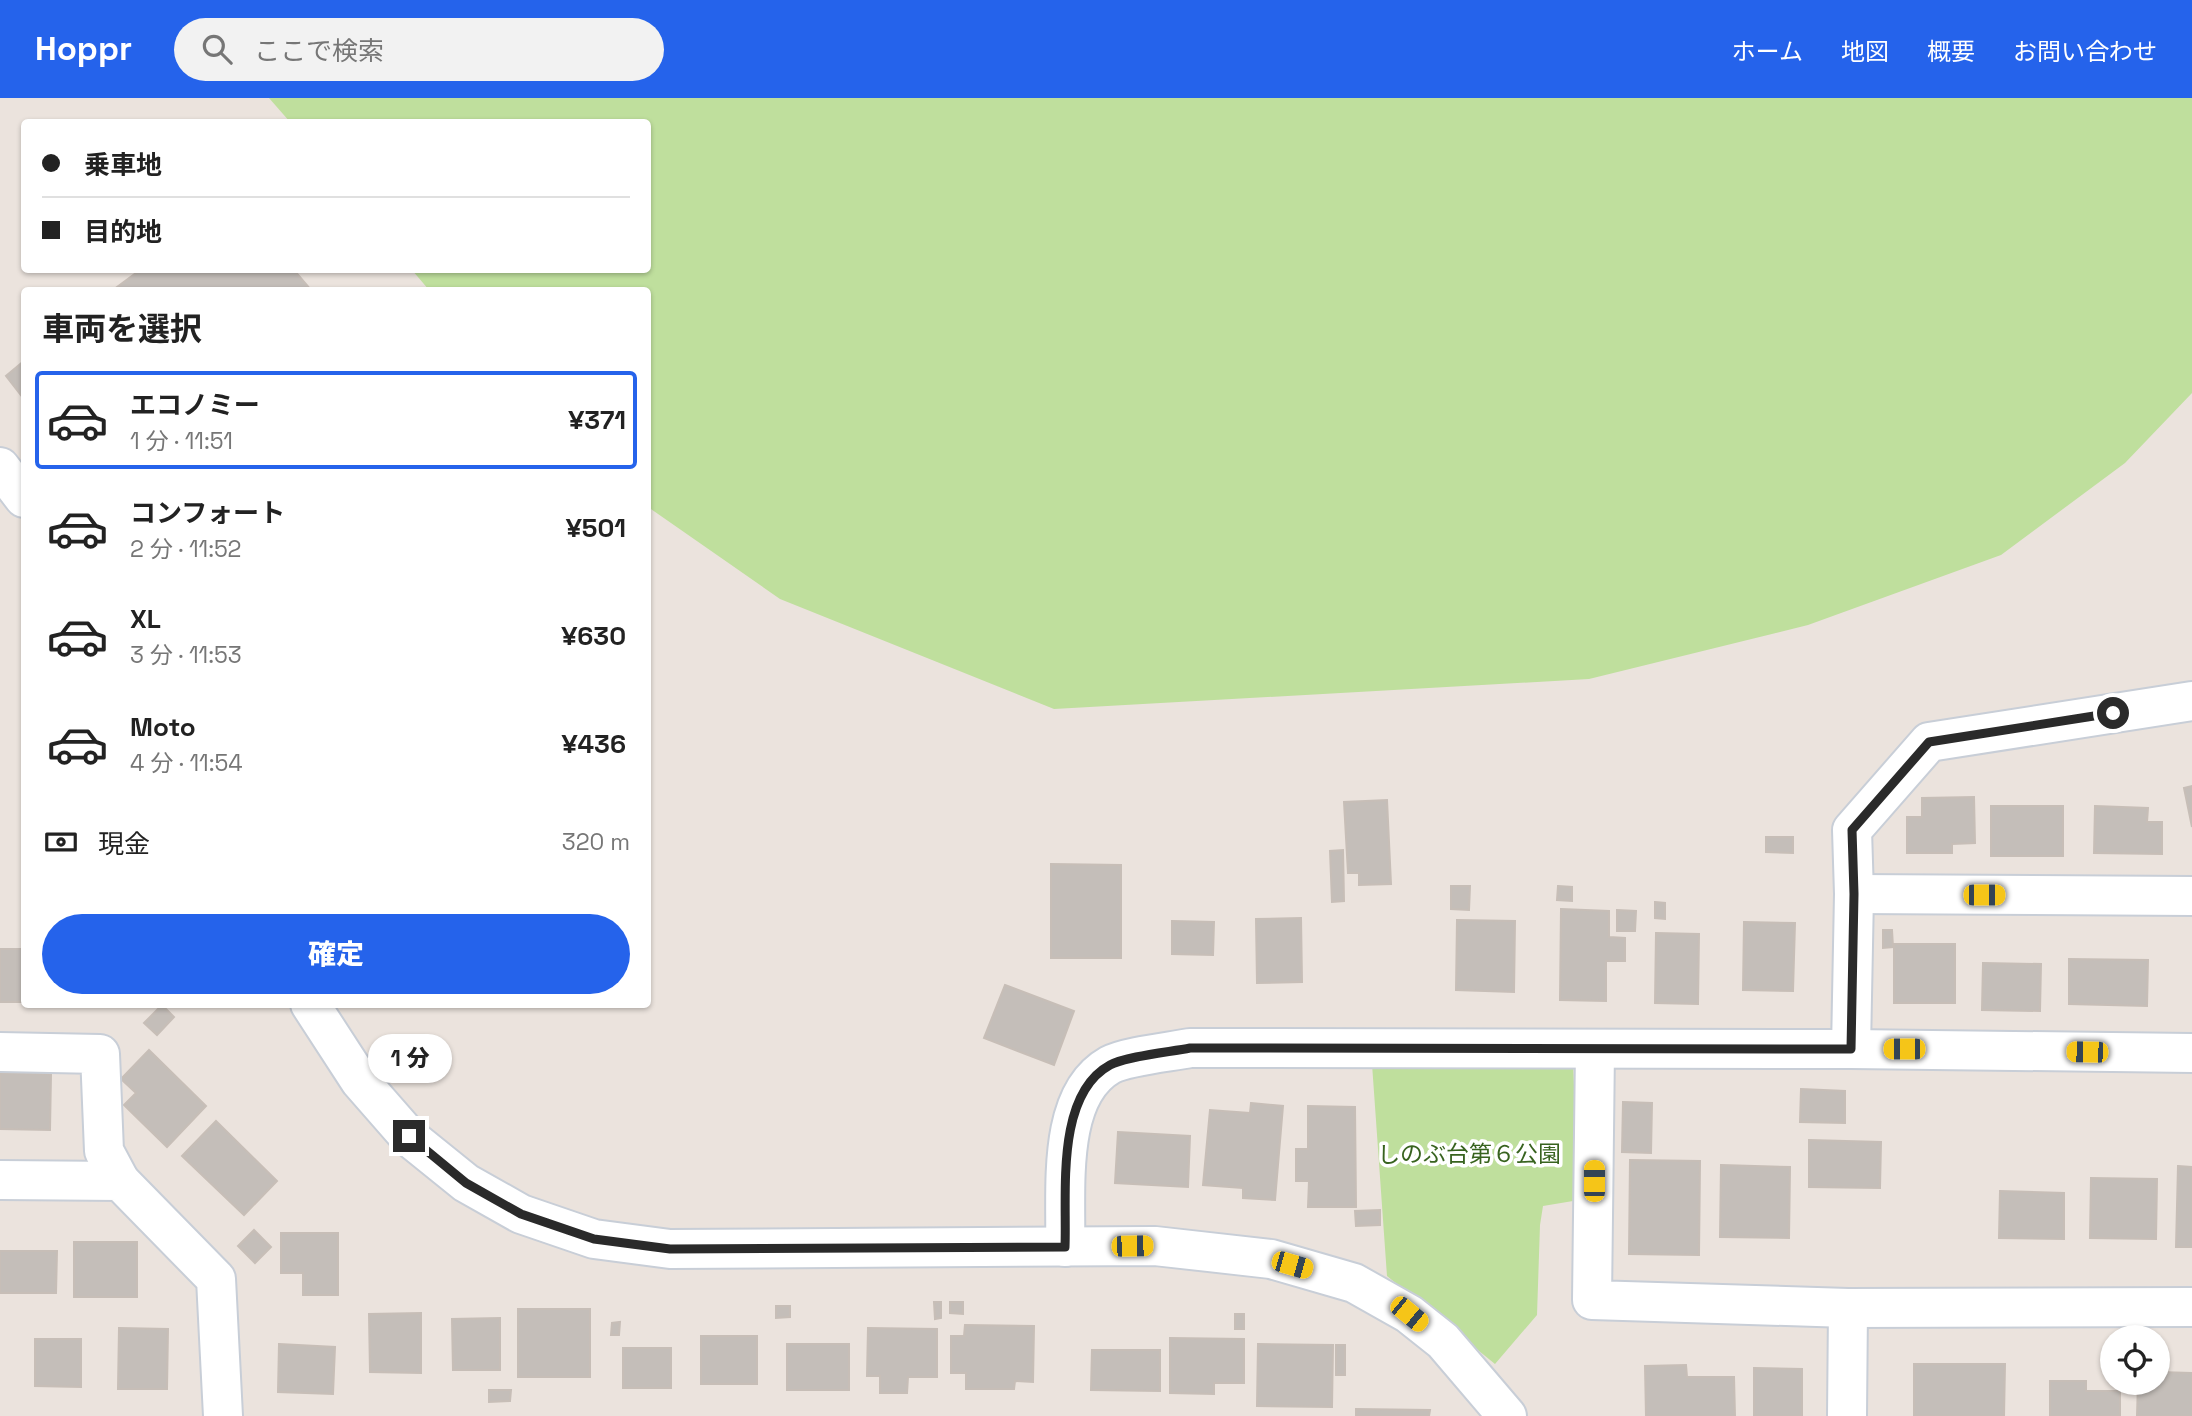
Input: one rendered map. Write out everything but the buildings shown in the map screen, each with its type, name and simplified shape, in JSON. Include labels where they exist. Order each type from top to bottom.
[{"type":"street","points":[[0,467],[21,494]]},
{"type":"street","points":[[1851,1049],[1854,894],[1852,830],[1929,742],[2192,701]]},
{"type":"street","points":[[1854,894],[2192,896]]},
{"type":"street","points":[[313,1008],[360,1081],[409,1136],[466,1183],[521,1214],[594,1239],[670,1249],[1155,1246],[1271,1259],[1354,1283],[1409,1314],[1443,1341],[1507,1416]]},
{"type":"street","points":[[1065,1247],[1068,1134],[1074,1113],[1089,1083],[1110,1065],[1190,1048],[1851,1049],[2192,1053]]},
{"type":"street","points":[[1595,1049],[1592,1300],[1848,1308],[2192,1307]]},
{"type":"street","points":[[0,1052],[100,1054],[104,1152],[120,1181],[216,1279],[223,1416]]},
{"type":"street","points":[[0,1180],[120,1181]]},
{"type":"street","points":[[1847,1416],[1848,1308]]},
{"type":"green space","points":[[269,98],[2192,98],[2192,393],[2125,463],[2001,555],[1808,625],[1589,679],[1054,709],[780,599],[651,509],[651,287],[426,287],[415,273],[651,273],[651,119],[287,119]]},
{"type":"green space","name":"しのぶ台第６公園","points":[[1573,1062],[1579,1200],[1543,1206],[1537,1315],[1495,1364],[1387,1276],[1372,1064]]},
{"type":"route","points":[[409,1136],[466,1183],[521,1214],[594,1239],[670,1249],[1065,1247],[1068,1134],[1074,1113],[1089,1083],[1110,1065],[1129,1060],[1190,1048],[1851,1049],[1854,894],[1852,830],[1929,742],[2113,713]]}]
